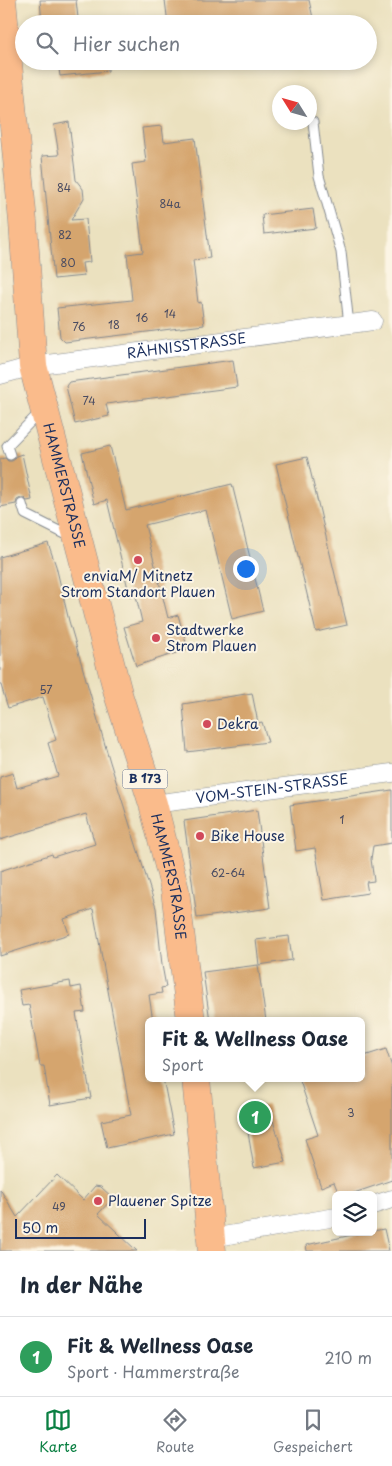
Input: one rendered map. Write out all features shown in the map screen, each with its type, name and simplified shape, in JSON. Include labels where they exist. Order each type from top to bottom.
[{"type":"main road","name":"HAMMERSTRASSE","points":[[2,0],[23,222],[33,366],[119,697],[153,804],[175,890],[191,1017]]},
{"type":"main road","points":[[196,1082],[212,1245]]},
{"type":"street","name":"RÄHNISSTRASSE","points":[[0,375],[33,366],[373,321]]},
{"type":"street","name":"VOM-STEIN-STRASSE","points":[[153,804],[392,773]]},
{"type":"street","points":[[377,1204],[392,1199]]},
{"type":"street","points":[[212,1245],[332,1218]]},
{"type":"lane","points":[[314,130],[319,176],[341,252],[349,324]]},
{"type":"lane","points":[[10,455],[7,446],[44,408]]},
{"type":"lane","points":[[22,504],[25,514],[79,540]]},
{"type":"building","points":[[40,0],[76,0],[78,15],[41,15]]},
{"type":"building","points":[[165,0],[309,0],[312,15],[167,15]]},
{"type":"building","points":[[59,70],[108,70],[108,71],[60,76]]},
{"type":"building","points":[[69,122],[76,180],[83,189],[84,198],[71,220],[86,219],[90,262],[82,263],[84,276],[54,279],[42,156],[59,155],[54,125]]},
{"type":"building","points":[[162,126],[164,142],[195,138],[210,258],[193,260],[198,303],[201,302],[204,325],[65,342],[60,337],[57,308],[132,300],[127,254],[143,252],[132,164],[146,162],[142,128]]},
{"type":"building","points":[[313,209],[316,228],[264,234],[262,215]]},
{"type":"building","points":[[233,360],[237,387],[106,404],[109,416],[75,424],[66,386],[69,382]]},
{"type":"building","name":"enviaM/ Mitnetz Strom Standort Plauen","points":[[110,446],[126,510],[232,484],[263,611],[232,619],[206,510],[145,525],[168,618],[178,615],[188,649],[136,666],[124,627],[142,622],[136,596],[130,597],[107,500],[94,504],[82,453]]},
{"type":"building","points":[[22,454],[32,500],[27,501],[21,498],[17,500],[16,504],[0,507],[0,459],[5,458],[8,461],[12,461],[16,456]]},
{"type":"building","points":[[307,457],[347,625],[316,632],[276,464]]},
{"type":"building","points":[[48,543],[56,566],[69,621],[110,762],[156,908],[166,987],[161,988],[162,993],[149,995],[152,1017],[145,1017],[145,1082],[164,1082],[174,1134],[107,1148],[101,1121],[131,1115],[93,909],[64,919],[69,934],[0,956],[0,871],[52,854],[53,857],[95,844],[86,814],[0,840],[0,777],[13,773],[17,788],[58,776],[48,743],[56,740],[43,697],[8,708],[0,682],[0,557]]},
{"type":"building","name":"Dekra","points":[[252,693],[258,723],[262,722],[268,742],[187,752],[183,704]]},
{"type":"building","points":[[392,790],[392,843],[373,846],[371,859],[374,881],[366,882],[368,893],[324,900],[315,848],[296,851],[290,805]]},
{"type":"building","points":[[257,810],[270,908],[197,918],[184,821]]},
{"type":"building","points":[[289,936],[292,960],[259,965],[256,940]]},
{"type":"building","points":[[258,965],[265,1017],[209,1017],[203,972]]},
{"type":"building","points":[[70,981],[71,988],[81,986],[85,1012],[76,1013],[91,1098],[50,1105],[44,1066],[40,1066],[29,1005],[22,1006],[19,990]]},
{"type":"building","points":[[386,1049],[392,1067],[392,1180],[360,1191],[337,1191],[334,1182],[321,1187],[305,1139],[318,1135],[300,1082],[365,1082],[365,1056]]},
{"type":"building","points":[[268,1105],[286,1162],[254,1168],[244,1109]]},
{"type":"building","points":[[57,1175],[83,1200],[95,1186],[101,1187],[113,1198],[98,1214],[137,1251],[0,1251],[0,1189],[17,1217]]},
{"type":"building","points":[[384,1229],[389,1251],[307,1251],[306,1245],[348,1236],[377,1236],[377,1230]]},
{"type":"place","name":"enviaM/ Mitnetz Strom Standort Plauen","points":[[138,560]]},
{"type":"place","name":"Stadtwerke Strom Plauen","points":[[156,638]]},
{"type":"place","name":"Dekra","points":[[207,724]]},
{"type":"place","name":"Bike House","points":[[200,836]]},
{"type":"place","name":"Fit & Wellness Oase","points":[[255,1117]]},
{"type":"place","name":"Plauener Spitze","points":[[98,1201]]}]
